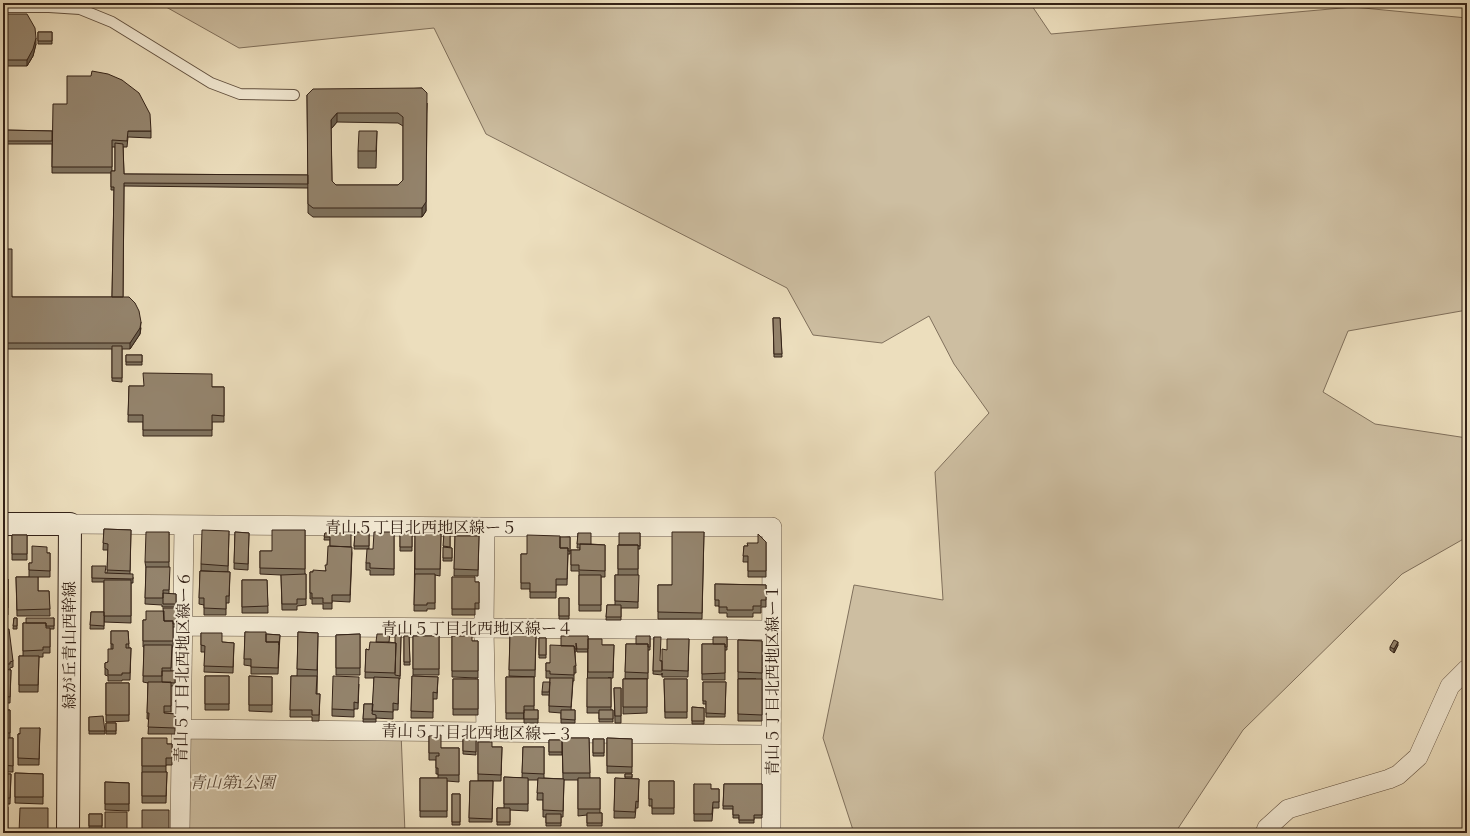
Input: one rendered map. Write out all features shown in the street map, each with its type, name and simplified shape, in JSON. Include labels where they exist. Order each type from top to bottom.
[{"type":"street","points":[[3,524],[70,524]]},
{"type":"street","name":"青山５丁目北西地区線ー５","points":[[70,524],[485,527],[772,527]]},
{"type":"street","name":"緑が丘青山西幹線","points":[[68,833],[70,524]]},
{"type":"street","name":"青山５丁目北西地区線ー６","points":[[180,833],[184,525]]},
{"type":"street","points":[[485,527],[484,628],[486,732]]},
{"type":"street","name":"青山５丁目北西地区線ー１","points":[[771,833],[772,527]]},
{"type":"street","name":"青山５丁目北西地区線ー４","points":[[183,626],[772,630]]},
{"type":"street","points":[[1265,833],[1267,828],[1288,809],[1398,775],[1418,757],[1450,686],[1467,669]]},
{"type":"street","name":"青山５丁目北西地区線ー３","points":[[182,730],[772,735]]},
{"type":"lane","points":[[3,7],[50,7],[80,9],[112,22],[211,83],[240,94],[294,95]]},
{"type":"green space","points":[[159,3],[1030,3],[1051,34],[1353,7],[1467,18],[1467,310],[1348,331],[1323,392],[1375,424],[1467,438],[1467,537],[1402,574],[1243,730],[1175,833],[854,833],[823,738],[854,585],[943,600],[935,472],[989,413],[954,364],[929,316],[882,343],[813,335],[787,288],[486,134],[434,28],[239,48]]},
{"type":"green space","name":"青山第1公園","points":[[182,729],[401,732],[405,833],[180,833]]},
{"type":"building","points":[[3,14],[27,14],[35,28],[36,38],[33,49],[27,60],[3,60]]},
{"type":"building","points":[[38,32],[52,32],[52,41],[38,41]]},
{"type":"building","points":[[92,71],[108,74],[122,80],[139,93],[150,114],[151,131],[128,131],[127,141],[112,140],[112,167],[52,167],[53,104],[67,104],[67,76],[91,76]]},
{"type":"building","points":[[422,88],[427,93],[426,202],[422,208],[313,208],[308,204],[307,95],[313,89]],"holes":[[[337,113],[398,113],[403,117],[403,180],[398,185],[336,185],[332,181],[331,120]]]},
{"type":"building","points":[[3,130],[52,131],[52,141],[3,141]]},
{"type":"building","points":[[359,131],[377,131],[376,151],[358,151]]},
{"type":"building","points":[[115,143],[123,144],[124,174],[308,175],[308,184],[124,183],[123,297],[112,297],[114,187],[111,187],[111,171],[115,171]]},
{"type":"building","points":[[3,249],[12,249],[12,297],[129,297],[135,303],[139,311],[141,322],[140,328],[130,343],[3,343]]},
{"type":"building","points":[[773,318],[780,318],[782,354],[774,354]]},
{"type":"building","points":[[112,346],[122,346],[122,378],[112,378]]},
{"type":"building","points":[[126,355],[142,355],[142,362],[126,362]]},
{"type":"building","points":[[143,373],[212,374],[212,387],[224,387],[224,416],[212,415],[212,430],[143,430],[143,415],[128,415],[129,386],[144,386]]},
{"type":"building","points":[[104,529],[131,530],[130,571],[107,570],[108,544],[103,543]]},
{"type":"building","points":[[202,530],[229,531],[228,566],[201,564]]},
{"type":"building","points":[[272,530],[305,530],[305,569],[260,568],[260,551],[272,551]]},
{"type":"building","points":[[146,532],[169,532],[169,562],[145,562]]},
{"type":"building","points":[[235,532],[249,533],[248,564],[234,563]]},
{"type":"building","points":[[355,532],[369,533],[369,546],[354,546]]},
{"type":"building","points":[[374,532],[394,532],[394,569],[370,568],[370,563],[366,563],[367,549],[373,549]]},
{"type":"building","points":[[400,532],[412,532],[412,547],[400,547]]},
{"type":"building","points":[[672,532],[704,532],[702,613],[658,612],[658,585],[672,585]]},
{"type":"building","points":[[325,533],[351,533],[351,547],[330,546],[330,537],[324,537]]},
{"type":"building","points":[[444,533],[450,534],[450,547],[443,546]]},
{"type":"building","points":[[578,533],[591,533],[591,544],[577,544]]},
{"type":"building","points":[[619,533],[640,533],[640,546],[619,545]]},
{"type":"building","points":[[415,534],[441,534],[440,569],[415,569]]},
{"type":"building","points":[[758,534],[766,542],[766,571],[748,571],[748,556],[743,556],[744,546],[748,546],[747,543],[758,543]]},
{"type":"building","points":[[12,535],[27,535],[27,554],[12,554]]},
{"type":"building","points":[[527,535],[560,536],[560,548],[568,548],[567,579],[556,579],[556,592],[530,592],[530,583],[521,583],[521,554],[527,554]]},
{"type":"building","points":[[455,536],[479,536],[478,570],[454,569]]},
{"type":"building","points":[[560,537],[570,537],[570,551],[568,551],[568,548],[560,548]]},
{"type":"building","points":[[580,544],[605,545],[605,571],[579,570],[579,565],[571,565],[571,550],[580,550]]},
{"type":"building","points":[[618,545],[638,545],[638,569],[618,569]]},
{"type":"building","points":[[32,546],[47,547],[47,553],[50,553],[50,571],[29,570],[29,563],[32,563]]},
{"type":"building","points":[[328,546],[352,547],[350,595],[332,595],[332,603],[323,603],[323,598],[312,598],[312,593],[310,593],[310,572],[313,572],[313,570],[326,571],[325,565],[327,565]]},
{"type":"building","points":[[443,547],[452,548],[452,558],[443,558]]},
{"type":"building","points":[[3,549],[6,549],[6,571],[3,571]]},
{"type":"building","points":[[92,566],[106,566],[105,573],[133,574],[133,579],[92,578]]},
{"type":"building","points":[[146,567],[170,567],[169,590],[163,590],[163,598],[145,598]]},
{"type":"building","points":[[200,571],[230,572],[229,596],[226,596],[226,609],[204,608],[204,598],[199,598]]},
{"type":"building","points":[[306,574],[306,599],[297,599],[297,604],[282,604],[281,575]]},
{"type":"building","points":[[415,574],[435,574],[435,603],[427,603],[427,605],[414,605]]},
{"type":"building","points":[[579,575],[601,575],[601,605],[579,605]]},
{"type":"building","points":[[615,575],[639,575],[638,602],[615,601]]},
{"type":"building","points":[[16,577],[38,577],[38,591],[49,591],[50,609],[17,610]]},
{"type":"building","points":[[452,577],[475,577],[475,582],[479,582],[479,603],[475,603],[475,609],[452,609]]},
{"type":"building","points":[[3,579],[8,579],[8,608],[3,608]]},
{"type":"building","points":[[104,580],[131,580],[131,616],[104,616]]},
{"type":"building","points":[[242,580],[267,580],[268,606],[242,607]]},
{"type":"building","points":[[715,584],[766,585],[766,600],[761,600],[761,606],[753,606],[753,610],[727,610],[727,607],[719,607],[719,600],[715,600]]},
{"type":"building","points":[[163,593],[176,594],[176,604],[163,604]]},
{"type":"building","points":[[559,598],[569,598],[569,616],[559,616]]},
{"type":"building","points":[[607,605],[621,605],[621,617],[606,617]]},
{"type":"building","points":[[163,608],[177,608],[176,624],[173,624],[173,621],[164,621]]},
{"type":"building","points":[[146,611],[164,611],[164,621],[173,621],[173,641],[143,641],[143,620],[146,620]]},
{"type":"building","points":[[91,612],[104,612],[104,626],[90,625]]},
{"type":"building","points":[[14,618],[17,618],[17,626],[13,626]]},
{"type":"building","points":[[26,618],[54,618],[54,626],[46,626],[46,623],[26,623]]},
{"type":"building","points":[[23,623],[46,623],[46,628],[50,628],[50,647],[43,647],[43,650],[23,651]]},
{"type":"building","points":[[3,629],[9,629],[13,661],[10,662],[10,664],[3,664]]},
{"type":"building","points":[[111,631],[128,631],[129,644],[126,644],[126,648],[131,648],[130,673],[122,673],[122,675],[108,675],[108,670],[105,668],[105,663],[108,662],[108,649],[113,649],[113,644],[111,644]]},
{"type":"building","points":[[245,632],[266,632],[266,642],[279,642],[278,668],[251,667],[251,659],[244,659]]},
{"type":"building","points":[[298,632],[318,633],[317,670],[297,669]]},
{"type":"building","points":[[201,633],[222,633],[222,642],[234,643],[233,667],[204,666],[205,646],[201,645]]},
{"type":"building","points":[[266,634],[280,635],[279,645],[279,642],[266,642]]},
{"type":"building","points":[[360,634],[360,668],[336,668],[336,635]]},
{"type":"building","points":[[377,634],[390,634],[389,642],[376,642]]},
{"type":"building","points":[[510,634],[536,635],[535,670],[509,670]]},
{"type":"building","points":[[395,635],[401,635],[400,676],[395,675]]},
{"type":"building","points":[[404,636],[409,636],[410,662],[404,662]]},
{"type":"building","points":[[413,636],[439,636],[439,669],[413,669]]},
{"type":"building","points":[[452,636],[472,636],[472,641],[478,641],[478,671],[452,671]]},
{"type":"building","points":[[561,636],[588,636],[588,649],[577,649],[576,643],[576,649],[574,646],[561,646]]},
{"type":"building","points":[[636,636],[650,636],[650,647],[648,647],[648,644],[636,644]]},
{"type":"building","points":[[654,637],[661,637],[660,661],[662,661],[662,671],[653,671]]},
{"type":"building","points":[[713,637],[727,637],[727,647],[725,647],[725,644],[713,644]]},
{"type":"building","points":[[539,638],[546,638],[546,655],[539,655]]},
{"type":"building","points":[[588,639],[602,639],[602,645],[614,645],[613,672],[588,672]]},
{"type":"building","points":[[667,639],[689,639],[688,671],[662,670],[662,649],[667,650]]},
{"type":"building","points":[[738,640],[762,641],[762,673],[738,672]]},
{"type":"building","points":[[1394,640],[1398,642],[1394,649],[1390,647]]},
{"type":"building","points":[[370,642],[396,643],[395,673],[365,672],[366,649],[369,650]]},
{"type":"building","points":[[626,644],[648,644],[648,673],[625,672]]},
{"type":"building","points":[[702,644],[725,644],[725,673],[702,674]]},
{"type":"building","points":[[144,645],[172,645],[171,668],[162,668],[162,676],[143,676]]},
{"type":"building","points":[[550,645],[574,646],[576,666],[574,666],[574,675],[550,674],[550,671],[546,671],[546,663],[550,663]]},
{"type":"building","points":[[19,656],[39,656],[38,685],[19,685]]},
{"type":"building","points":[[3,669],[11,670],[10,697],[3,696]]},
{"type":"building","points":[[162,671],[175,671],[175,683],[162,682]]},
{"type":"building","points":[[205,676],[229,676],[229,704],[205,704]]},
{"type":"building","points":[[249,676],[272,677],[272,705],[249,705]]},
{"type":"building","points":[[291,676],[317,676],[316,694],[320,694],[319,715],[312,715],[312,710],[290,710]]},
{"type":"building","points":[[333,676],[359,677],[358,703],[354,702],[354,710],[332,709]]},
{"type":"building","points":[[412,676],[438,677],[437,693],[433,692],[433,712],[411,711]]},
{"type":"building","points":[[374,677],[399,678],[398,704],[393,703],[393,712],[372,711]]},
{"type":"building","points":[[506,677],[534,677],[534,706],[524,706],[524,713],[506,713]]},
{"type":"building","points":[[550,678],[573,678],[571,707],[549,706]]},
{"type":"building","points":[[587,678],[611,678],[611,707],[587,707]]},
{"type":"building","points":[[453,679],[478,679],[478,709],[453,709]]},
{"type":"building","points":[[623,679],[647,679],[647,707],[623,707]]},
{"type":"building","points":[[664,679],[687,679],[687,712],[665,712]]},
{"type":"building","points":[[738,679],[762,679],[762,715],[738,714]]},
{"type":"building","points":[[148,682],[171,682],[171,706],[164,706],[164,713],[175,714],[175,728],[148,727]]},
{"type":"building","points":[[543,682],[550,682],[549,692],[542,692]]},
{"type":"building","points":[[703,682],[726,682],[725,714],[706,713],[706,701],[703,701]]},
{"type":"building","points":[[106,683],[129,683],[129,715],[106,715]]},
{"type":"building","points":[[614,688],[621,688],[621,716],[615,716]]},
{"type":"building","points":[[364,704],[373,704],[372,714],[376,715],[376,719],[363,719]]},
{"type":"building","points":[[692,707],[704,708],[704,721],[692,721]]},
{"type":"building","points":[[3,710],[10,710],[10,733],[3,733]]},
{"type":"building","points":[[524,710],[538,710],[538,719],[524,719]]},
{"type":"building","points":[[561,710],[575,710],[575,720],[561,719]]},
{"type":"building","points":[[599,710],[613,710],[613,719],[599,719]]},
{"type":"building","points":[[103,716],[105,731],[89,731],[89,717]]},
{"type":"building","points":[[106,723],[116,723],[116,731],[106,731]]},
{"type":"building","points":[[20,728],[40,728],[39,759],[18,758],[18,734],[20,734]]},
{"type":"building","points":[[441,735],[441,748],[459,748],[459,775],[438,775],[438,768],[436,768],[436,756],[439,756],[439,753],[429,753],[429,736]]},
{"type":"building","points":[[3,738],[13,738],[13,766],[3,765]]},
{"type":"building","points":[[142,738],[167,738],[167,744],[172,744],[172,758],[166,758],[166,766],[142,766]]},
{"type":"building","points":[[463,738],[476,739],[476,752],[463,751]]},
{"type":"building","points":[[562,738],[589,738],[590,773],[563,773]]},
{"type":"building","points":[[607,738],[632,739],[632,767],[607,766]]},
{"type":"building","points":[[593,739],[604,739],[604,753],[593,753]]},
{"type":"building","points":[[549,740],[562,740],[562,752],[549,752]]},
{"type":"building","points":[[478,742],[492,742],[492,747],[502,747],[501,775],[478,774]]},
{"type":"building","points":[[523,747],[544,747],[544,774],[522,773]]},
{"type":"building","points":[[142,772],[167,772],[166,796],[142,796]]},
{"type":"building","points":[[15,773],[43,774],[43,797],[15,797]]},
{"type":"building","points":[[3,774],[11,774],[10,798],[3,798]]},
{"type":"building","points":[[625,774],[632,774],[632,777],[625,777]]},
{"type":"building","points":[[504,777],[528,778],[528,804],[504,804]]},
{"type":"building","points":[[420,778],[447,778],[447,811],[420,811]]},
{"type":"building","points":[[538,778],[564,779],[563,811],[543,810],[543,793],[537,793]]},
{"type":"building","points":[[578,778],[600,778],[600,809],[578,809]]},
{"type":"building","points":[[615,778],[639,779],[638,802],[636,801],[635,812],[614,811]]},
{"type":"building","points":[[470,781],[493,781],[492,819],[469,818]]},
{"type":"building","points":[[649,781],[674,781],[674,808],[652,808],[652,799],[649,799]]},
{"type":"building","points":[[105,782],[129,783],[129,804],[105,804]]},
{"type":"building","points":[[694,784],[711,784],[711,789],[719,789],[719,802],[713,802],[712,814],[694,814]]},
{"type":"building","points":[[724,784],[762,784],[762,815],[754,815],[754,820],[739,820],[739,815],[733,815],[733,806],[723,806]]},
{"type":"building","points":[[452,794],[460,794],[460,822],[452,822]]},
{"type":"building","points":[[3,807],[8,807],[8,833],[3,833]]},
{"type":"building","points":[[20,808],[48,808],[48,833],[19,833]]},
{"type":"building","points":[[497,808],[510,808],[510,822],[497,822]]},
{"type":"building","points":[[142,810],[169,810],[169,833],[142,833]]},
{"type":"building","points":[[105,812],[127,812],[127,833],[105,833]]},
{"type":"building","points":[[587,813],[602,813],[602,823],[587,823]]},
{"type":"building","points":[[89,814],[102,814],[102,826],[89,826]]},
{"type":"building","points":[[546,814],[561,814],[561,823],[546,823]]}]
